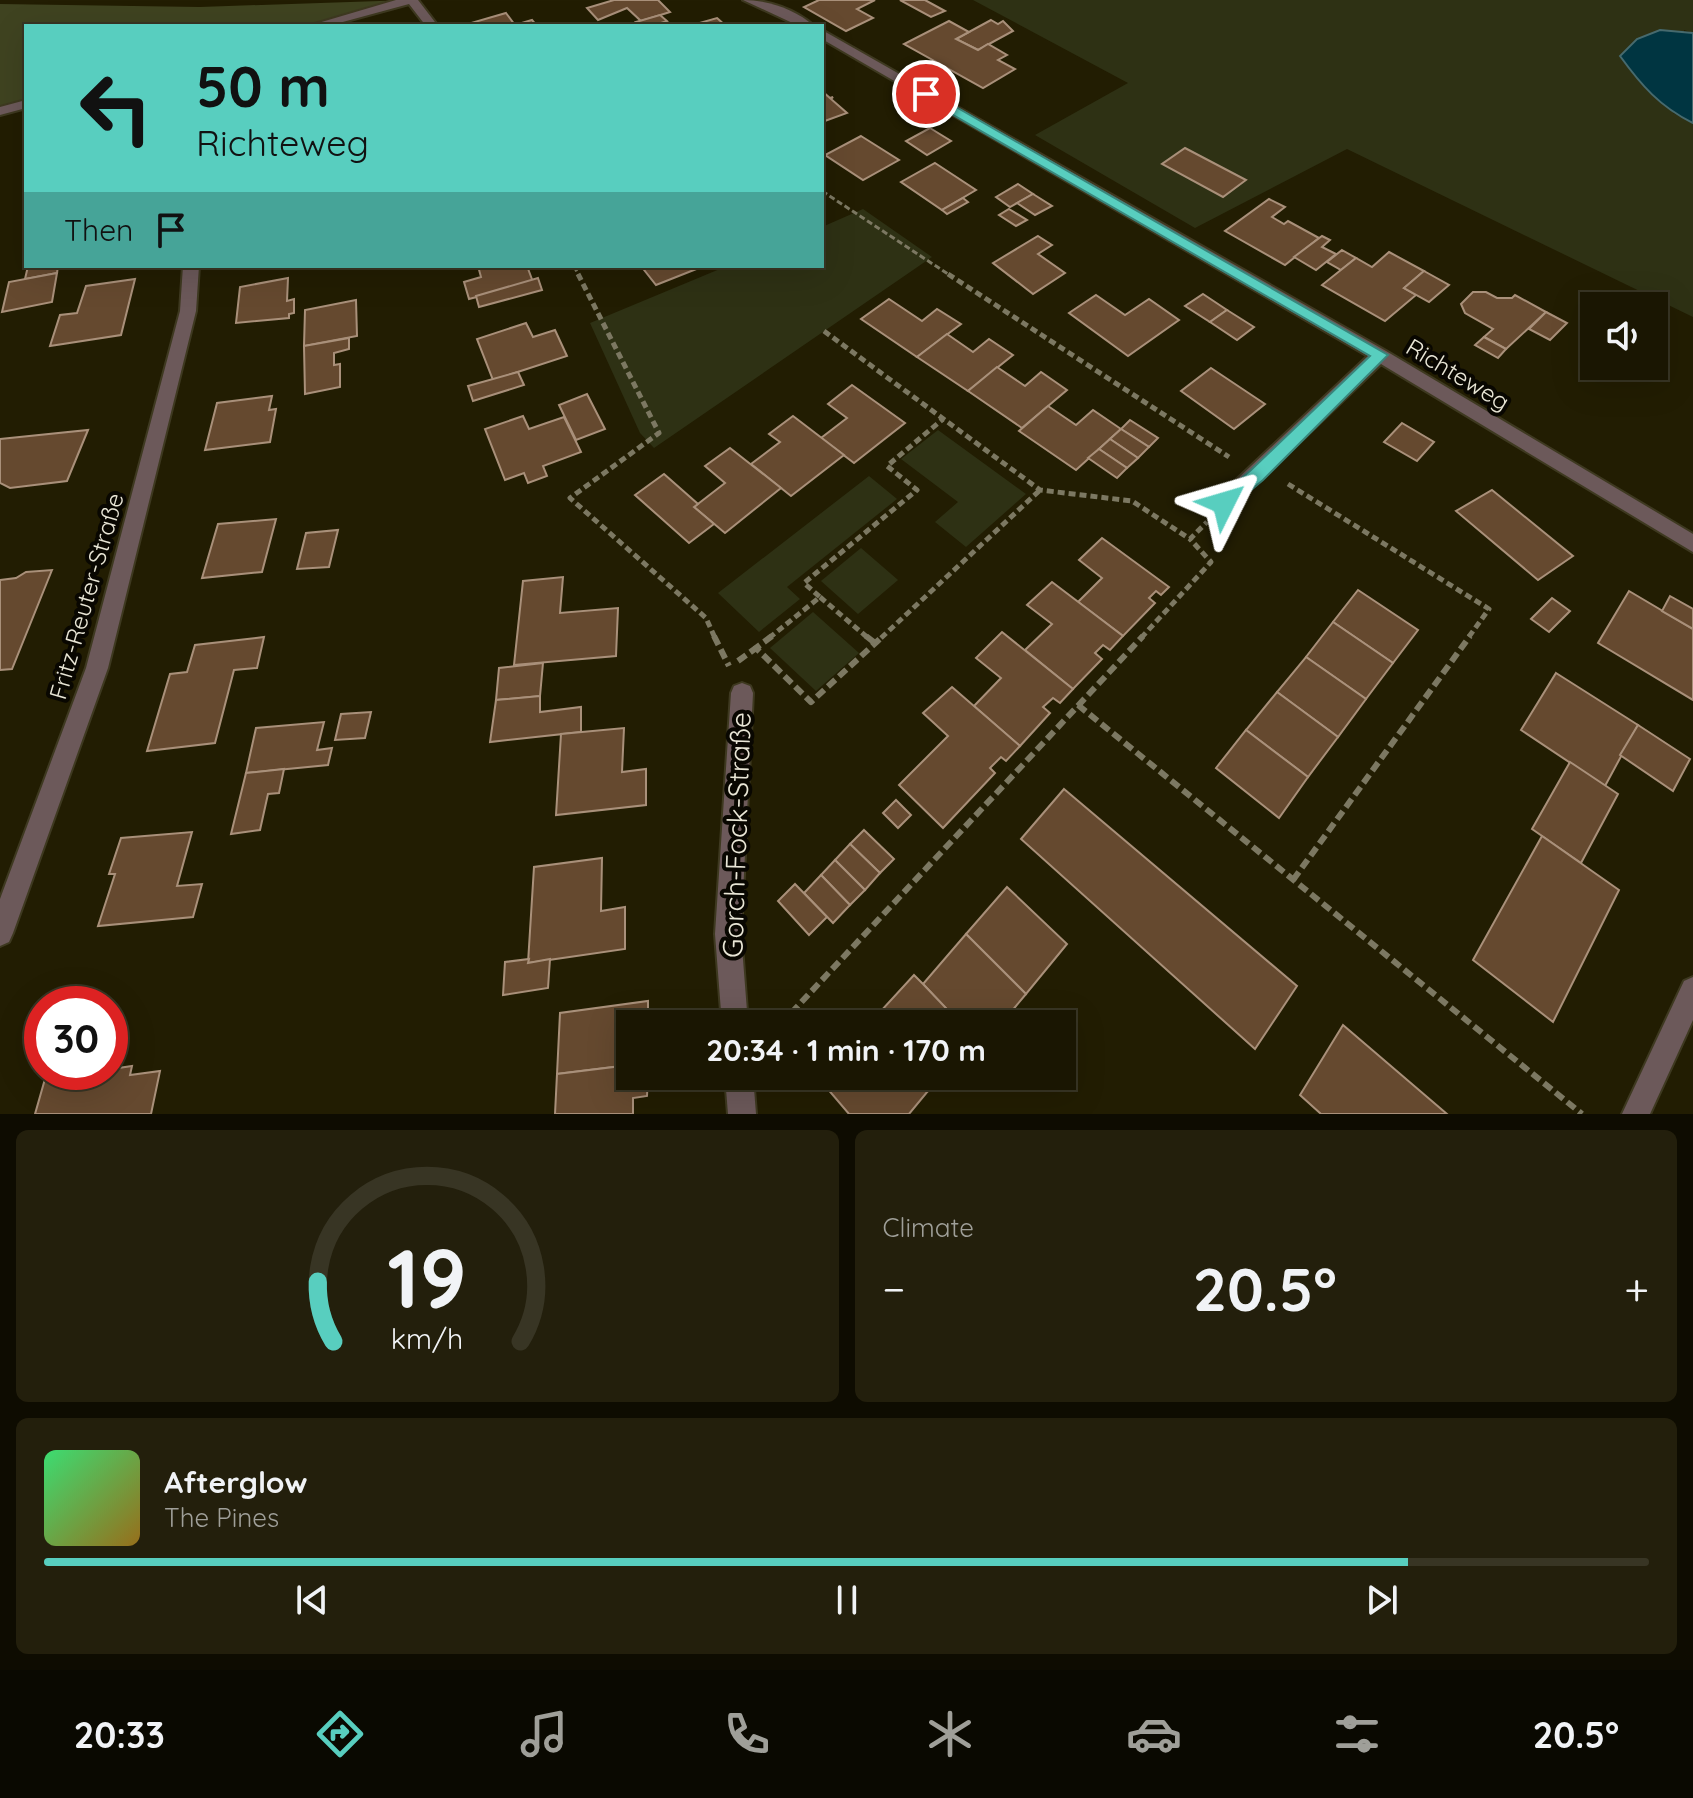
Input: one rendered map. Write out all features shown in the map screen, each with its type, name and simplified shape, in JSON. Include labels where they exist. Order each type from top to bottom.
[{"type":"street","points":[[321,24],[411,0],[430,24]]},
{"type":"street","points":[[749,0],[804,24]]},
{"type":"street","name":"Richteweg","points":[[824,35],[1380,355],[1693,544]]},
{"type":"street","points":[[0,111],[24,105]]},
{"type":"street","name":"Fritz-Reuter-Straße","points":[[0,933],[97,668],[188,311],[191,268]]},
{"type":"street","points":[[1224,503],[1380,355]]},
{"type":"street","name":"Gorch-Fock-Straße","points":[[734,1010],[728,934],[742,693]]},
{"type":"street","points":[[1636,1114],[1693,990]]},
{"type":"street","points":[[740,1090],[742,1114]]},
{"type":"path","points":[[824,192],[1257,475],[1294,486],[1489,609],[1293,880]]},
{"type":"path","points":[[575,268],[659,433],[570,498],[706,618],[730,667],[820,597]]},
{"type":"path","points":[[794,1010],[1211,562],[1190,539],[1132,501],[1040,490],[824,331]]},
{"type":"path","points":[[875,643],[804,583],[917,490],[887,466],[943,419]]},
{"type":"path","points":[[756,648],[811,702],[1040,490]]},
{"type":"path","points":[[1190,539],[1224,503]]},
{"type":"path","points":[[1078,705],[1582,1114]]},
{"type":"green space","points":[[409,0],[318,24],[24,24],[24,101],[0,107],[0,4],[200,7]]},
{"type":"green space","points":[[973,0],[1693,0],[1693,33],[1684,30],[1673,113],[1693,123],[1693,317],[1668,305],[1668,292],[1642,292],[1347,149],[1195,228],[1035,135],[1128,83]]},
{"type":"green space","points":[[863,209],[932,257],[654,448],[640,433],[590,323],[722,268],[824,268],[824,226]]},
{"type":"green space","points":[[938,430],[1026,494],[966,547],[935,522],[958,502],[901,459]]},
{"type":"green space","points":[[869,476],[897,499],[787,587],[800,599],[759,632],[718,593]]},
{"type":"green space","points":[[861,548],[898,580],[858,614],[821,581]]},
{"type":"green space","points":[[813,612],[859,653],[816,691],[770,648]]},
{"type":"water","points":[[1660,30],[1693,33],[1693,123],[1652,94],[1620,56],[1637,39]]},
{"type":"building","points":[[614,0],[658,0],[670,12],[641,21],[627,8],[598,20],[587,8]]},
{"type":"building","points":[[819,0],[875,0],[857,9],[873,18],[846,31],[804,7]]},
{"type":"building","points":[[900,0],[925,0],[945,11],[931,17]]},
{"type":"building","points":[[506,13],[514,24],[472,24]]},
{"type":"building","points":[[660,15],[667,21],[658,24],[636,22]]},
{"type":"building","points":[[717,18],[724,24],[696,24]]},
{"type":"building","points":[[991,20],[998,24],[1003,21],[1013,31],[978,50],[956,39]]},
{"type":"building","points":[[949,21],[969,32],[956,39],[978,50],[988,44],[1007,55],[998,60],[1015,69],[983,88],[904,44]]},
{"type":"building","points":[[824,93],[833,97],[831,99],[847,113],[824,121]]},
{"type":"building","points":[[930,128],[951,141],[927,155],[906,141]]},
{"type":"building","points":[[861,136],[899,160],[863,180],[825,155]]},
{"type":"building","points":[[1185,148],[1246,180],[1223,197],[1162,164]]},
{"type":"building","points":[[935,163],[976,190],[942,210],[901,182]]},
{"type":"building","points":[[1018,184],[1033,194],[1010,207],[996,197]]},
{"type":"building","points":[[1033,194],[1052,206],[1035,215],[1017,203]]},
{"type":"building","points":[[963,198],[968,202],[947,214],[942,210]]},
{"type":"building","points":[[1269,199],[1285,207],[1272,217],[1284,224],[1288,221],[1319,238],[1285,265],[1225,231]]},
{"type":"building","points":[[1009,209],[1027,220],[1016,226],[999,215]]},
{"type":"building","points":[[1038,236],[1052,245],[1038,254],[1065,273],[1033,294],[993,263]]},
{"type":"building","points":[[1322,236],[1330,240],[1322,247],[1336,254],[1316,270],[1294,257]]},
{"type":"building","points":[[1342,250],[1356,258],[1341,270],[1327,262]]},
{"type":"building","points":[[1389,252],[1424,271],[1404,288],[1416,295],[1385,321],[1322,285],[1356,258],[1372,267]]},
{"type":"building","points":[[28,268],[58,268],[57,273],[25,279]]},
{"type":"building","points":[[479,268],[528,268],[533,282],[469,299],[464,282],[481,277]]},
{"type":"building","points":[[643,268],[699,268],[656,285]]},
{"type":"building","points":[[1424,271],[1449,285],[1429,302],[1404,288]]},
{"type":"building","points":[[57,273],[52,302],[2,312],[9,282]]},
{"type":"building","points":[[288,278],[287,301],[294,299],[294,313],[289,314],[289,318],[236,323],[240,287]]},
{"type":"building","points":[[538,278],[542,290],[479,307],[476,296]]},
{"type":"building","points":[[135,279],[121,335],[50,346],[60,315],[77,313],[86,286]]},
{"type":"building","points":[[1473,292],[1486,292],[1497,298],[1512,298],[1515,295],[1546,312],[1506,349],[1484,337],[1493,329],[1465,313],[1461,304]]},
{"type":"building","points":[[1203,294],[1227,310],[1210,322],[1185,306]]},
{"type":"building","points":[[1096,295],[1125,315],[1149,299],[1179,320],[1128,356],[1069,313]]},
{"type":"building","points":[[889,299],[922,321],[937,309],[961,324],[917,357],[861,319]]},
{"type":"building","points":[[356,300],[357,336],[304,346],[305,310]]},
{"type":"building","points":[[1227,310],[1254,327],[1237,340],[1210,322]]},
{"type":"building","points":[[1546,312],[1567,323],[1550,340],[1529,329]]},
{"type":"building","points":[[526,323],[533,337],[555,330],[567,356],[493,380],[477,339]]},
{"type":"building","points":[[947,334],[973,352],[989,339],[1013,355],[968,391],[917,357]]},
{"type":"building","points":[[1484,337],[1506,349],[1498,358],[1475,345]]},
{"type":"building","points":[[349,338],[349,349],[334,353],[334,365],[340,364],[340,387],[305,394],[304,346]]},
{"type":"building","points":[[997,367],[1025,386],[1041,372],[1067,390],[1022,428],[968,391]]},
{"type":"building","points":[[1211,368],[1265,404],[1234,429],[1181,391]]},
{"type":"building","points":[[518,372],[524,385],[473,401],[468,386]]},
{"type":"building","points":[[852,385],[905,423],[854,463],[821,438],[847,418],[828,404]]},
{"type":"building","points":[[587,394],[605,429],[576,440],[559,405]]},
{"type":"building","points":[[272,396],[269,410],[276,409],[270,442],[205,450],[217,403]]},
{"type":"building","points":[[1048,406],[1076,425],[1093,410],[1121,429],[1076,470],[1019,431]]},
{"type":"building","points":[[523,416],[529,429],[564,417],[581,452],[543,466],[547,476],[528,483],[524,473],[505,480],[485,429]]},
{"type":"building","points":[[793,416],[844,455],[791,496],[751,464],[780,442],[769,434]]},
{"type":"building","points":[[1130,420],[1158,438],[1149,447],[1121,429]]},
{"type":"building","points":[[1402,423],[1434,442],[1417,461],[1384,442]]},
{"type":"building","points":[[1121,429],[1149,447],[1138,458],[1110,439]]},
{"type":"building","points":[[88,430],[67,481],[10,488],[0,483],[0,439]]},
{"type":"building","points":[[1110,439],[1138,458],[1127,468],[1099,449]]},
{"type":"building","points":[[730,448],[781,488],[725,533],[694,507],[725,483],[705,466]]},
{"type":"building","points":[[1099,449],[1127,468],[1117,478],[1088,458]]},
{"type":"building","points":[[664,474],[698,504],[694,507],[714,524],[689,543],[635,495]]},
{"type":"building","points":[[1492,490],[1573,556],[1538,580],[1456,511]]},
{"type":"building","points":[[276,519],[262,572],[202,578],[218,524]]},
{"type":"building","points":[[338,530],[329,567],[297,569],[306,533]]},
{"type":"building","points":[[1102,538],[1169,587],[1161,595],[1156,591],[1149,598],[1155,603],[1123,636],[1078,602],[1102,578],[1079,560]]},
{"type":"building","points":[[52,570],[12,669],[0,670],[0,580],[16,578],[26,572]]},
{"type":"building","points":[[563,577],[560,613],[618,608],[616,656],[514,665],[523,581]]},
{"type":"building","points":[[1052,582],[1123,636],[1110,650],[1103,645],[1095,653],[1102,659],[1073,689],[1025,650],[1052,624],[1027,605]]},
{"type":"building","points":[[1358,590],[1418,630],[1393,663],[1333,622]]},
{"type":"building","points":[[1629,591],[1693,629],[1693,700],[1598,643]]},
{"type":"building","points":[[1670,596],[1693,609],[1693,629],[1662,611]]},
{"type":"building","points":[[1552,598],[1570,611],[1549,632],[1531,619]]},
{"type":"building","points":[[1333,622],[1393,663],[1366,699],[1306,657]]},
{"type":"building","points":[[1002,632],[1073,689],[1060,703],[1053,698],[1043,707],[1050,713],[1020,746],[974,706],[1001,678],[976,658]]},
{"type":"building","points":[[264,637],[257,668],[234,670],[215,743],[147,751],[170,674],[187,672],[195,645]]},
{"type":"building","points":[[1306,657],[1366,699],[1338,737],[1277,692]]},
{"type":"building","points":[[543,663],[540,696],[496,700],[499,668]]},
{"type":"building","points":[[1556,673],[1638,725],[1605,786],[1521,730]]},
{"type":"building","points":[[952,687],[1020,746],[1006,761],[1001,757],[990,768],[995,773],[943,828],[899,785],[948,736],[923,713]]},
{"type":"building","points":[[1277,692],[1338,737],[1308,777],[1246,730]]},
{"type":"building","points":[[540,696],[540,712],[581,707],[581,732],[490,742],[496,700]]},
{"type":"building","points":[[371,712],[365,738],[335,740],[341,714]]},
{"type":"building","points":[[324,722],[317,750],[332,748],[328,765],[246,773],[256,728]]},
{"type":"building","points":[[1638,725],[1690,759],[1673,791],[1620,755]]},
{"type":"building","points":[[624,728],[622,772],[646,769],[646,805],[556,815],[561,734]]},
{"type":"building","points":[[1246,730],[1308,777],[1279,818],[1216,768]]},
{"type":"building","points":[[1570,762],[1618,794],[1581,863],[1532,829]]},
{"type":"building","points":[[284,769],[279,793],[268,794],[260,830],[231,834],[246,773]]},
{"type":"building","points":[[1064,789],[1297,986],[1255,1049],[1021,839]]},
{"type":"building","points":[[896,800],[911,815],[898,828],[883,813]]},
{"type":"building","points":[[864,830],[894,859],[880,873],[850,844]]},
{"type":"building","points":[[192,832],[177,886],[202,884],[193,917],[98,926],[115,874],[109,874],[121,838]]},
{"type":"building","points":[[1542,836],[1619,890],[1553,1022],[1473,960]]},
{"type":"building","points":[[850,844],[880,873],[865,890],[835,860]]},
{"type":"building","points":[[602,858],[601,911],[625,907],[625,949],[528,963],[534,867]]},
{"type":"building","points":[[835,860],[865,890],[850,905],[821,875]]},
{"type":"building","points":[[821,875],[850,905],[833,923],[804,893]]},
{"type":"building","points":[[795,884],[827,917],[809,935],[778,901]]},
{"type":"building","points":[[1007,887],[1067,944],[1026,994],[966,934]]},
{"type":"building","points":[[966,934],[1026,994],[1013,1010],[948,1010],[923,984]]},
{"type":"building","points":[[529,959],[528,963],[550,959],[548,988],[503,995],[505,962]]},
{"type":"building","points":[[914,975],[948,1010],[882,1010]]},
{"type":"building","points":[[648,1001],[648,1010],[616,1010],[616,1067],[557,1074],[560,1013]]},
{"type":"building","points":[[1343,1025],[1447,1114],[1321,1114],[1300,1095]]},
{"type":"building","points":[[132,1066],[130,1075],[160,1071],[151,1114],[35,1114],[42,1090],[128,1090],[128,1067]]},
{"type":"building","points":[[616,1067],[616,1090],[647,1090],[647,1096],[633,1098],[633,1114],[555,1114],[557,1074]]},
{"type":"building","points":[[829,1090],[928,1091],[909,1114],[849,1114]]},
{"type":"route","points":[[926,94],[1380,355],[1224,503]]}]
